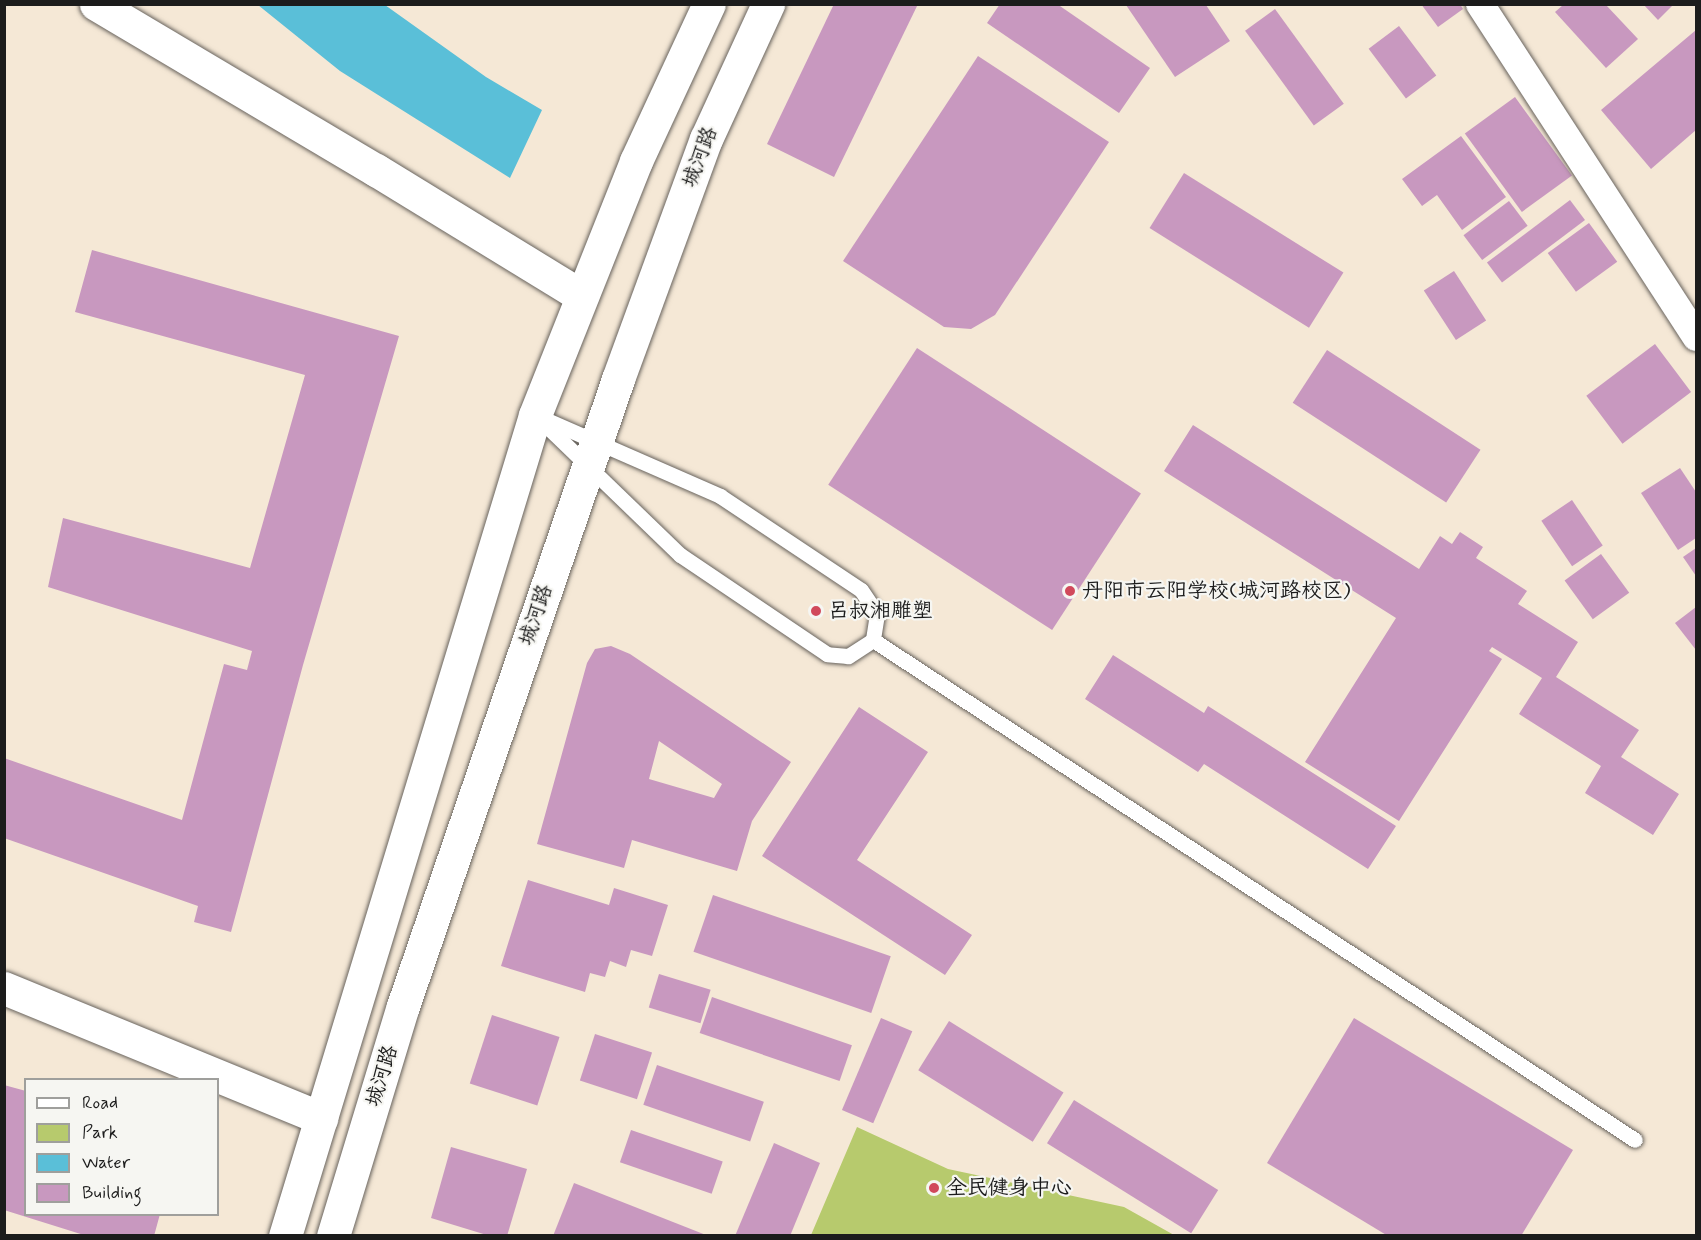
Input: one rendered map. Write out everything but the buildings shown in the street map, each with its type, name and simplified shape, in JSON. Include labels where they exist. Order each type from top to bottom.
[{"type":"main road","points":[[96,4],[376,170],[582,296]]},
{"type":"main road","points":[[285,1236],[535,415],[636,161],[709,4]]},
{"type":"main road","name":"城河路","points":[[333,1236],[403,1006],[592,454],[706,139],[768,4]]},
{"type":"main road","points":[[4,988],[321,1118]]},
{"type":"street","points":[[1480,4],[1696,338]]},
{"type":"lane","points":[[535,415],[592,454],[680,555],[826,654],[848,656],[873,640],[877,614],[861,590],[720,496],[592,454],[535,415]]},
{"type":"lane","points":[[873,640],[1635,1140]]},
{"type":"green space","name":"全民健身中心","points":[[857,1127],[948,1169],[1124,1207],[1174,1235],[811,1235]]},
{"type":"water","points":[[258,5],[385,5],[486,77],[542,110],[510,178],[340,71]]},
{"type":"place","name":"丹阳市云阳学校(城河路校区)","points":[[1070,591]]},
{"type":"place","name":"吕叔湘雕塑","points":[[816,611]]},
{"type":"place","name":"全民健身中心","points":[[934,1188]]}]
